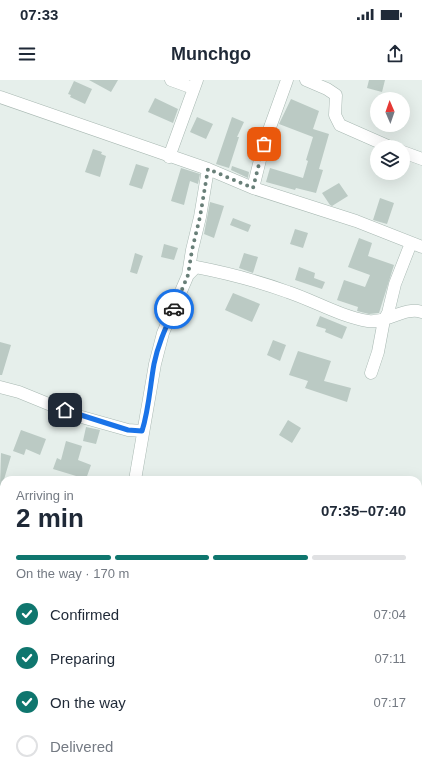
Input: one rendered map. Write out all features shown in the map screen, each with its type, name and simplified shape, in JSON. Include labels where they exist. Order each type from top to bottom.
[{"type":"street","points":[[170,157],[195,84],[171,80]]},
{"type":"street","points":[[253,188],[264,144],[287,80]]},
{"type":"street","points":[[306,80],[327,89],[336,95],[335,115],[340,125],[374,140]]},
{"type":"street","points":[[0,97],[208,169],[253,188],[356,221],[416,245],[395,284],[388,313],[384,320],[378,352],[371,373]]},
{"type":"street","points":[[410,155],[422,159]]},
{"type":"street","points":[[136,476],[141,448],[142,431],[152,388],[154,364],[163,333],[188,275],[208,169]]},
{"type":"street","points":[[188,275],[196,267],[234,275],[288,292],[321,307],[371,322],[384,320],[400,314],[422,312]]},
{"type":"street","points":[[0,387],[19,392],[78,416],[128,430],[142,431]]},
{"type":"building","points":[[89,80],[118,80],[111,92]]},
{"type":"building","points":[[369,80],[385,80],[382,92],[367,88]]},
{"type":"building","points":[[74,81],[92,89],[85,104],[70,97],[71,95],[68,94]]},
{"type":"building","points":[[155,98],[178,109],[173,123],[148,112]]},
{"type":"building","points":[[291,99],[319,111],[313,129],[329,134],[319,169],[323,170],[316,193],[296,188],[295,190],[266,182],[270,168],[303,178],[308,161],[306,160],[313,137],[279,124]]},
{"type":"building","points":[[197,117],[213,124],[206,139],[190,132]]},
{"type":"building","points":[[232,117],[244,122],[237,137],[239,137],[229,168],[216,164]]},
{"type":"building","points":[[93,149],[102,152],[101,154],[106,156],[100,177],[85,172]]},
{"type":"building","points":[[136,164],[149,168],[142,189],[129,185]]},
{"type":"building","points":[[232,166],[249,172],[248,178],[231,170]]},
{"type":"building","points":[[181,168],[200,174],[198,184],[190,181],[184,205],[171,201]]},
{"type":"building","points":[[339,183],[348,196],[332,206],[322,193]]},
{"type":"building","points":[[380,198],[394,203],[387,224],[373,220]]},
{"type":"building","points":[[210,202],[224,206],[214,238],[204,234]]},
{"type":"building","points":[[233,218],[251,225],[248,232],[230,225]]},
{"type":"building","points":[[295,229],[308,233],[303,248],[290,244]]},
{"type":"building","points":[[359,238],[372,243],[368,256],[394,265],[379,313],[369,314],[357,311],[358,307],[337,300],[344,280],[365,287],[370,275],[348,267]]},
{"type":"building","points":[[164,244],[178,248],[174,260],[161,257]]},
{"type":"building","points":[[135,253],[143,256],[137,274],[130,272]]},
{"type":"building","points":[[244,253],[258,257],[253,273],[239,268]]},
{"type":"building","points":[[299,267],[315,273],[314,278],[325,282],[322,289],[295,280]]},
{"type":"building","points":[[233,293],[260,304],[252,322],[225,310]]},
{"type":"building","points":[[320,316],[347,327],[342,339],[325,332],[326,329],[316,326]]},
{"type":"building","points":[[273,340],[286,345],[280,361],[267,355]]},
{"type":"building","points":[[0,342],[11,345],[2,375],[0,375]]},
{"type":"building","points":[[298,351],[331,361],[324,381],[351,388],[347,402],[305,388],[308,381],[289,375]]},
{"type":"building","points":[[288,420],[301,428],[292,443],[279,435]]},
{"type":"building","points":[[86,427],[100,430],[96,444],[83,441]]},
{"type":"building","points":[[21,430],[46,439],[40,455],[26,449],[24,455],[13,451]]},
{"type":"building","points":[[66,441],[82,446],[78,460],[91,465],[87,476],[76,476],[53,469],[57,458],[61,460]]},
{"type":"building","points":[[1,453],[11,456],[5,476],[0,476]]},
{"type":"way so far","points":[[174,309],[188,275],[208,169],[253,188],[264,144]]},
{"type":"route","points":[[65,410],[78,416],[128,430],[142,431],[146,420],[152,388],[154,364],[163,333],[174,309]]}]
